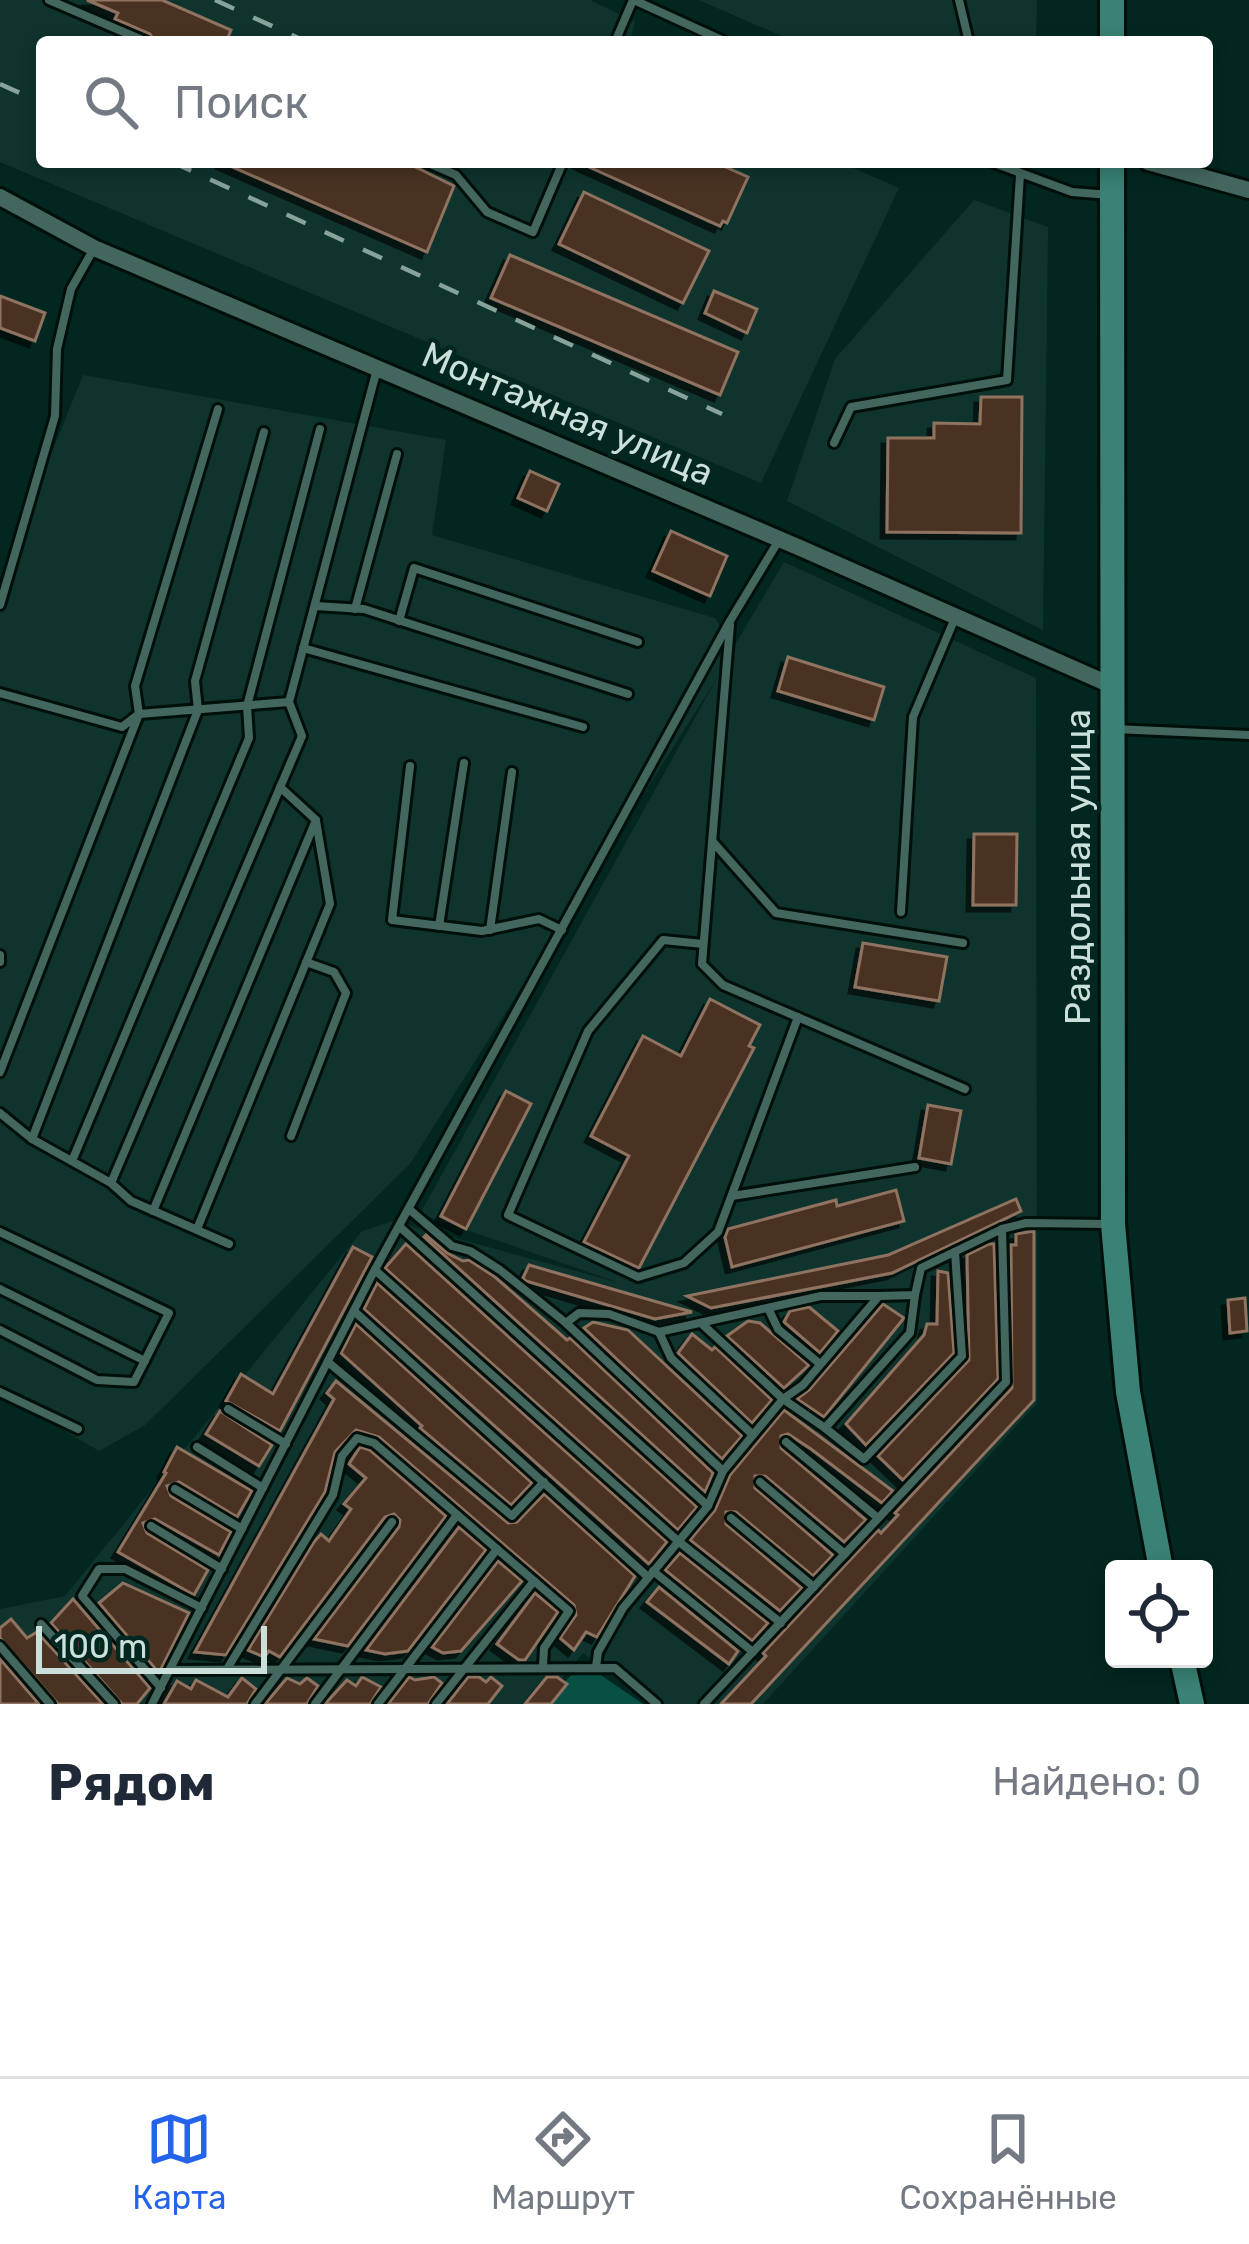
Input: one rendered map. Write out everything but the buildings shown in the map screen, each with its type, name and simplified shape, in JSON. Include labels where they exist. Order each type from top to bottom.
[{"type":"main road","points":[[1112,0],[1112,36]]},
{"type":"main road","name":"Раздольная улица","points":[[1112,168],[1113,1224],[1128,1392],[1159,1560]]},
{"type":"main road","points":[[1183,1668],[1192,1704]]},
{"type":"street","points":[[1170,168],[1249,190]]},
{"type":"street","name":"Монтажная улица","points":[[0,197],[94,248],[1113,686]]},
{"type":"lane","points":[[49,0],[133,36]]},
{"type":"lane","points":[[618,36],[633,0],[713,36]]},
{"type":"lane","points":[[959,0],[968,36]]},
{"type":"lane","points":[[440,168],[456,175],[487,212],[533,232],[560,168]]},
{"type":"lane","points":[[1004,168],[1072,192],[1112,196]]},
{"type":"lane","points":[[834,443],[851,407],[1007,380],[1020,175]]},
{"type":"lane","points":[[0,604],[56,416],[57,349],[70,289],[94,248]]},
{"type":"lane","points":[[111,1184],[302,736],[289,703],[377,368]]},
{"type":"lane","points":[[0,1072],[140,714],[135,686],[218,409]]},
{"type":"lane","points":[[71,1161],[249,738],[248,706],[320,429]]},
{"type":"lane","points":[[32,1139],[198,710],[195,681],[264,432]]},
{"type":"lane","points":[[356,609],[397,454]]},
{"type":"lane","points":[[152,1704],[375,1270],[779,539]]},
{"type":"lane","points":[[399,621],[415,568],[638,642]]},
{"type":"lane","points":[[314,606],[356,609],[399,621],[628,694]]},
{"type":"lane","points":[[901,912],[913,717],[956,617]]},
{"type":"lane","points":[[730,621],[702,964],[710,976],[965,1089]]},
{"type":"lane","points":[[303,648],[583,727]]},
{"type":"lane","points":[[0,693],[122,727],[140,714],[289,703]]},
{"type":"lane","points":[[1113,729],[1249,734]]},
{"type":"lane","points":[[440,926],[464,763]]},
{"type":"lane","points":[[410,766],[392,920],[490,930],[539,919],[562,930]]},
{"type":"lane","points":[[490,930],[512,772]]},
{"type":"lane","points":[[197,1230],[330,904],[316,820],[280,787]]},
{"type":"lane","points":[[154,1211],[316,820]]},
{"type":"lane","points":[[712,841],[776,913],[963,944]]},
{"type":"lane","points":[[703,944],[663,940],[588,1030],[508,1215],[638,1276],[684,1264],[718,1232],[798,1017]]},
{"type":"lane","points":[[291,1136],[346,993],[334,972],[306,962]]},
{"type":"lane","points":[[0,1113],[32,1139],[111,1184],[131,1201],[229,1244]]},
{"type":"lane","points":[[730,1197],[915,1167]]},
{"type":"lane","points":[[410,1210],[452,1246],[470,1250],[500,1270],[566,1323],[723,1472]]},
{"type":"lane","points":[[825,1428],[910,1333],[921,1268],[1002,1228],[1026,1223],[1113,1224]]},
{"type":"lane","points":[[400,1227],[708,1506]]},
{"type":"lane","points":[[704,1704],[1006,1382],[1002,1228]]},
{"type":"lane","points":[[0,1232],[170,1313],[134,1382],[98,1380],[0,1330]]},
{"type":"lane","points":[[700,1323],[783,1399],[864,1459],[962,1356],[956,1252]]},
{"type":"lane","points":[[375,1270],[678,1541],[781,1623]]},
{"type":"lane","points":[[0,1289],[145,1361]]},
{"type":"lane","points":[[566,1323],[579,1313],[609,1314],[659,1332],[821,1296],[915,1295]]},
{"type":"lane","points":[[596,1667],[598,1652],[623,1608],[708,1506],[723,1472],[879,1296]]},
{"type":"lane","points":[[768,1308],[778,1329],[820,1364]]},
{"type":"lane","points":[[354,1311],[651,1574],[753,1652]]},
{"type":"lane","points":[[659,1332],[671,1358],[753,1435]]},
{"type":"lane","points":[[328,1362],[512,1516],[544,1482]]},
{"type":"lane","points":[[0,1392],[78,1429]]},
{"type":"lane","points":[[228,1408],[286,1444]]},
{"type":"lane","points":[[227,1669],[333,1496],[342,1456],[357,1438],[374,1443],[568,1611],[544,1648],[544,1666]]},
{"type":"lane","points":[[785,1442],[878,1518]]},
{"type":"lane","points":[[197,1447],[263,1489]]},
{"type":"lane","points":[[760,1482],[845,1554]]},
{"type":"lane","points":[[175,1489],[242,1529]]},
{"type":"lane","points":[[315,1704],[458,1515]]},
{"type":"lane","points":[[731,1518],[814,1587]]},
{"type":"lane","points":[[255,1704],[392,1522]]},
{"type":"lane","points":[[151,1526],[222,1569]]},
{"type":"lane","points":[[378,1704],[497,1550]]},
{"type":"lane","points":[[161,1688],[82,1595],[99,1569],[125,1569],[202,1608]]},
{"type":"lane","points":[[436,1704],[534,1581]]},
{"type":"lane","points":[[41,1624],[114,1704]]},
{"type":"lane","points":[[0,1646],[50,1704]]},
{"type":"lane","points":[[171,1670],[615,1668],[657,1704]]},
{"type":"shaded area","points":[[0,0],[590,0],[635,22],[632,36],[36,36],[36,168],[854,168],[899,188],[761,483],[0,162]]},
{"type":"shaded area","points":[[699,0],[1037,0],[1036,36],[781,36]]},
{"type":"shaded area","points":[[974,200],[1048,227],[1043,630],[787,501],[835,359]]},
{"type":"shaded area","points":[[83,375],[446,440],[432,535],[715,618],[733,648],[784,562],[1036,678],[1037,1403],[763,1704],[657,1704],[583,1653],[541,1704],[0,1704],[0,1609],[65,1596],[362,1231],[393,1221],[620,1283],[420,1214],[717,678],[410,1164],[145,1425],[99,1451],[0,1393],[0,581]]},
{"type":"green space","points":[[583,1663],[643,1704],[543,1704]]},
{"type":"railway","points":[[215,0],[294,36]]},
{"type":"railway","points":[[0,84],[36,100]]},
{"type":"railway","points":[[185,168],[722,414]]}]
